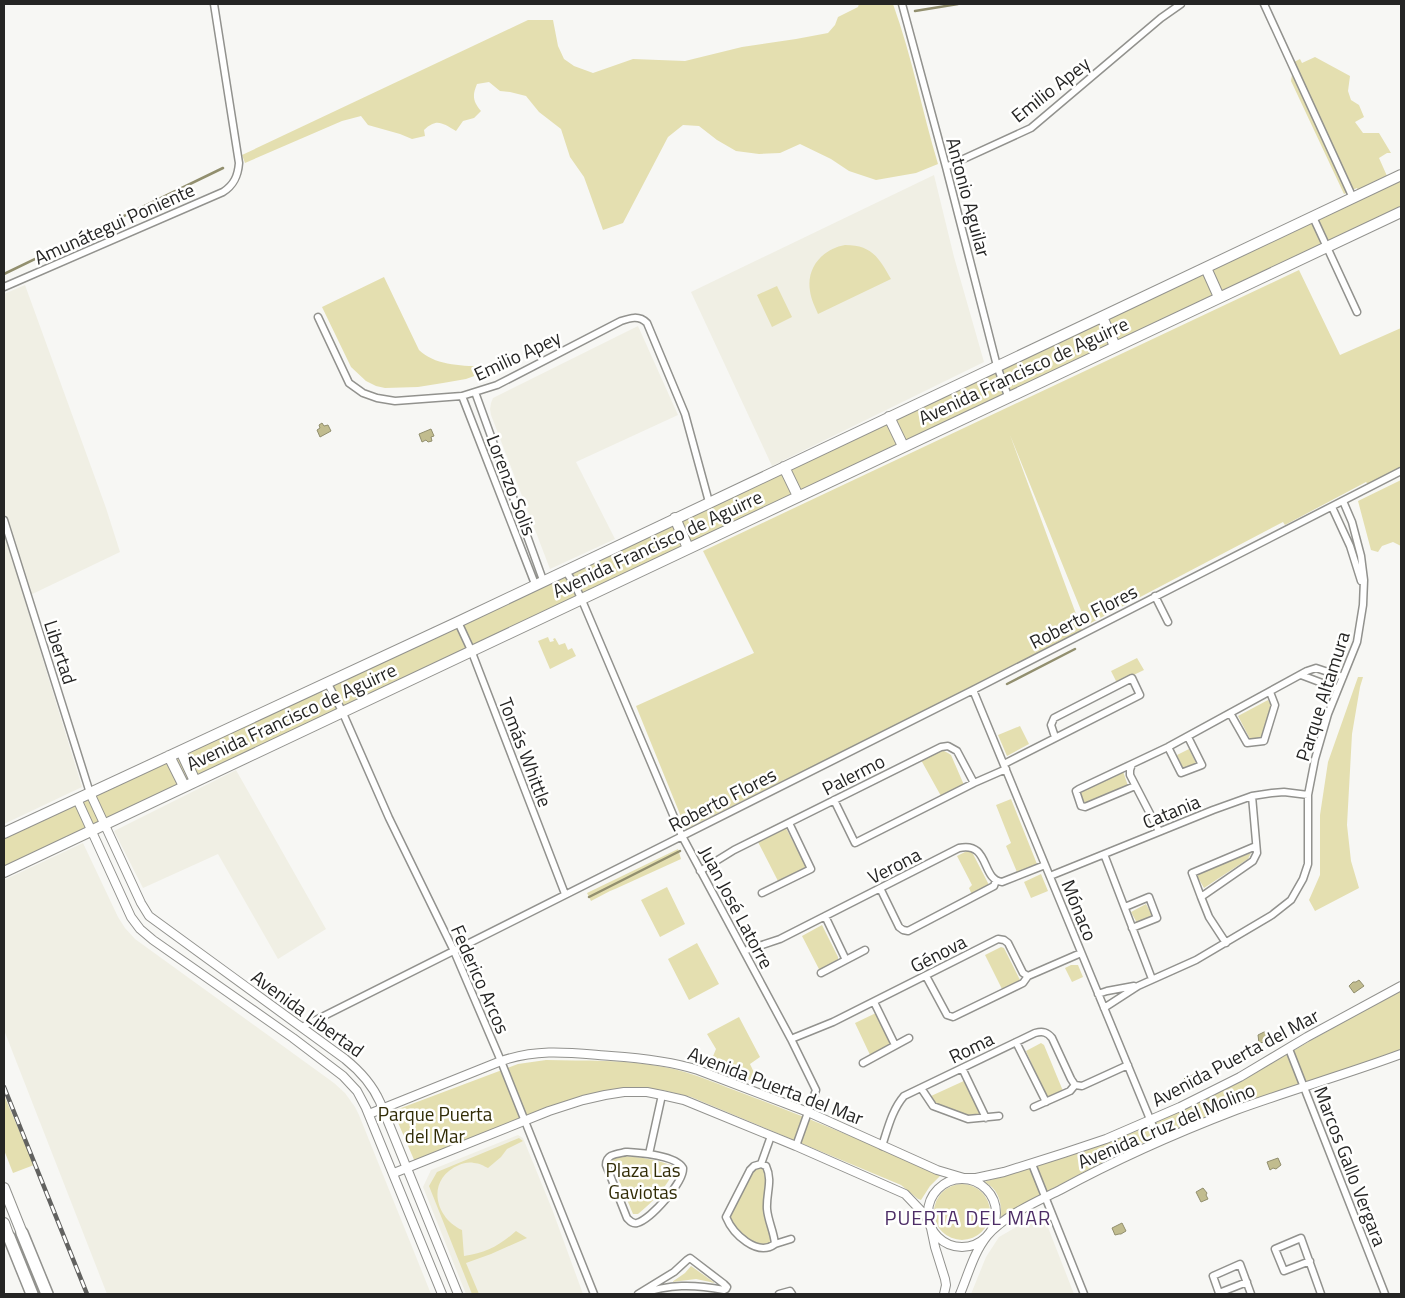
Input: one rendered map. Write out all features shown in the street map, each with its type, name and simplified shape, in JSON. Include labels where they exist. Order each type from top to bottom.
[{"type":"highway","points":[[22,1232],[47,1294]]},
{"type":"highway","points":[[7,1238],[32,1294]]},
{"type":"main road","name":"Avenida Francisco de Aguirre","points":[[4,833],[458,622],[784,466],[1401,176]]},
{"type":"main road","name":"Avenida Francisco de Aguirre","points":[[4,872],[1008,396],[1401,212]]},
{"type":"main road","points":[[1206,268],[1219,297]]},
{"type":"main road","points":[[1102,317],[1115,346]]},
{"type":"main road","points":[[889,417],[903,446]]},
{"type":"main road","points":[[784,466],[798,496]]},
{"type":"main road","points":[[675,518],[688,548]]},
{"type":"main road","points":[[181,751],[195,781]]},
{"type":"main road","points":[[169,756],[184,786]]},
{"type":"main road","points":[[4,1188],[22,1232]]},
{"type":"main road","points":[[4,1224],[7,1238]]},
{"type":"street","name":"Amunátegui Poniente","points":[[4,288],[223,192],[234,183],[239,163],[214,4]]},
{"type":"street","name":"Antonio Aguilar","points":[[902,4],[997,366],[1008,396]]},
{"type":"street","name":"Emilio Apey","points":[[946,167],[1031,128],[1181,4]]},
{"type":"street","points":[[1264,4],[1353,198]]},
{"type":"street","points":[[1313,217],[1357,312]]},
{"type":"street","name":"Emilio Apey","points":[[318,317],[349,384],[363,393],[395,401],[462,396],[497,385],[620,321],[643,319],[647,323],[685,414],[709,502]]},
{"type":"street","name":"Lorenzo Solis","points":[[475,392],[539,582]]},
{"type":"street","name":"Lorenzo Solis","points":[[462,396],[539,582]]},
{"type":"street","name":"Roberto Flores","points":[[302,1028],[973,690],[1401,471]]},
{"type":"street","name":"Parque Altamura","points":[[1104,1008],[1138,986],[1196,960],[1226,943],[1279,910],[1291,900],[1300,887],[1308,864],[1308,795],[1315,759],[1328,714],[1354,650],[1363,606],[1363,568],[1359,544],[1352,522],[1342,502]]},
{"type":"street","name":"Parque Altamura","points":[[1332,507],[1350,546],[1364,592]]},
{"type":"street","name":"Libertad","points":[[4,520],[90,793]]},
{"type":"street","name":"Juan José Latorre","points":[[566,570],[682,836],[791,1038],[816,1090],[796,1146]]},
{"type":"street","name":"Roberto Flores","points":[[1155,596],[1168,622]]},
{"type":"street","name":"Tomás Whittle","points":[[458,622],[471,650],[565,894]]},
{"type":"street","points":[[1135,786],[1085,807],[1081,806],[1076,791],[1168,748],[1307,671],[1316,668],[1344,677]]},
{"type":"street","points":[[1301,675],[1338,689]]},
{"type":"street","points":[[834,800],[855,843],[974,784],[1055,737],[1140,695],[1132,678],[1054,718],[1051,725],[1055,737]]},
{"type":"street","name":"Federico Arcos","points":[[326,682],[342,712],[389,818],[454,951],[501,1061],[594,1294]]},
{"type":"street","name":"Mónaco","points":[[973,690],[1159,1141]]},
{"type":"street","points":[[1230,713],[1247,743],[1264,741],[1275,704],[1270,692]]},
{"type":"street","points":[[1168,748],[1181,772],[1202,765],[1188,736]]},
{"type":"street","name":"Palermo","points":[[700,872],[734,850],[944,746],[951,747],[957,751],[974,784]]},
{"type":"street","points":[[1132,764],[1130,775],[1159,832]]},
{"type":"street","name":"Catania","points":[[1050,876],[1252,796],[1284,792],[1308,795]]},
{"type":"street","name":"Avenida Libertad","points":[[90,793],[141,904],[149,916],[358,1069],[374,1090],[458,1294]]},
{"type":"street","points":[[1201,897],[1253,861],[1257,853],[1252,796]]},
{"type":"street","name":"Avenida Libertad","points":[[77,799],[131,917],[140,929],[293,1038],[343,1076],[357,1091],[394,1173],[442,1294]]},
{"type":"street","points":[[762,893],[811,869],[789,822]]},
{"type":"street","points":[[1226,943],[1209,917],[1192,873],[1256,846]]},
{"type":"street","name":"Verona","points":[[744,951],[780,939],[964,847],[972,848],[979,852],[996,880]]},
{"type":"street","points":[[1104,854],[1152,979]]},
{"type":"street","points":[[880,888],[899,927],[908,931],[994,886],[996,880],[1002,882],[1046,866]]},
{"type":"street","points":[[1124,908],[1149,898],[1157,918],[1132,928]]},
{"type":"street","points":[[825,916],[846,960]]},
{"type":"street","name":"Génova","points":[[791,1038],[833,1022],[998,939],[1008,943],[1023,973],[1028,976]]},
{"type":"street","points":[[821,973],[865,950]]},
{"type":"street","points":[[926,976],[947,1015],[953,1017],[1023,983],[1028,976],[1082,953]]},
{"type":"street","name":"Parque Altamura","points":[[1098,994],[1138,986]]},
{"type":"street","name":"Avenida Puerta del Mar","points":[[931,1228],[927,1211],[929,1202],[933,1194],[946,1182],[955,1179],[987,1176],[1032,1164],[1150,1120],[1215,1090],[1401,986]]},
{"type":"street","points":[[874,1002],[895,1045]]},
{"type":"street","name":"Roma","points":[[882,1146],[894,1111],[904,1096],[1041,1031],[1048,1033],[1052,1038],[1071,1079],[1076,1085]]},
{"type":"street","points":[[863,1063],[909,1038]]},
{"type":"street","points":[[1016,1042],[1046,1102]]},
{"type":"street","name":"Marcos Gallo Vergara","points":[[1289,1049],[1385,1294]]},
{"type":"street","name":"Avenida Puerta del Mar","points":[[369,1114],[501,1061],[530,1053],[550,1052],[668,1062],[698,1070],[808,1112],[937,1170],[975,1181],[992,1195],[995,1206],[996,1217],[986,1237]]},
{"type":"street","name":"Avenida Cruz del Molino","points":[[960,1294],[974,1259],[986,1237],[999,1224],[1046,1197],[1159,1141],[1238,1110],[1401,1054]]},
{"type":"street","points":[[1034,1107],[1070,1091],[1076,1085],[1082,1086],[1128,1065]]},
{"type":"street","points":[[962,1068],[986,1118]]},
{"type":"street","points":[[922,1088],[933,1106],[968,1119],[999,1116]]},
{"type":"street","points":[[394,1173],[524,1121],[583,1100],[624,1092],[647,1092],[662,1095],[684,1100],[796,1146],[905,1194],[926,1216],[931,1228],[945,1279],[944,1294]]},
{"type":"street","points":[[649,1154],[662,1095]]},
{"type":"street","points":[[761,1164],[771,1136]]},
{"type":"street","points":[[626,1152],[649,1154],[678,1162],[683,1168],[683,1173],[672,1192],[656,1209],[638,1222],[632,1223],[627,1218],[606,1165],[606,1160],[610,1156],[626,1152]]},
{"type":"street","points":[[775,1244],[767,1207],[770,1173],[766,1166],[761,1164],[754,1166],[750,1170],[726,1217],[733,1230],[761,1249],[770,1248],[775,1244],[790,1239]]},
{"type":"street","points":[[1032,1164],[1084,1294]]},
{"type":"street","points":[[931,1228],[938,1237],[956,1247],[978,1243],[986,1237]]},
{"type":"street","points":[[7,1238],[22,1232]]},
{"type":"street","points":[[1310,1261],[1284,1271],[1275,1249],[1301,1238],[1310,1261],[1321,1294]]},
{"type":"street","points":[[690,1258],[727,1287],[724,1290],[695,1285],[675,1286],[639,1294],[674,1272],[690,1258]]},
{"type":"street","points":[[1247,1282],[1219,1293],[1214,1276],[1240,1264],[1247,1282],[1251,1294]]},
{"type":"street","points":[[779,1294],[790,1291],[792,1294]]},
{"type":"shaded area","points":[[934,175],[954,257],[984,362],[772,466],[691,292]]},
{"type":"shaded area","points":[[25,285],[106,508],[120,552],[24,598],[82,787],[4,824],[4,294]]},
{"type":"shaded area","points":[[638,326],[678,415],[576,462],[615,539],[550,569],[491,415],[491,403],[493,398]]},
{"type":"shaded area","points":[[322,423],[324,426],[328,425],[331,431],[320,437],[317,430]]},
{"type":"shaded area","points":[[431,429],[434,436],[431,437],[432,441],[428,442],[426,440],[422,442],[419,434]]},
{"type":"shaded area","points":[[236,770],[326,929],[278,959],[218,854],[143,888],[114,831]]},
{"type":"shaded area","points":[[83,843],[118,917],[135,939],[334,1083],[345,1093],[359,1115],[431,1294],[107,1294],[4,1030],[4,880]]},
{"type":"shaded area","points":[[1359,980],[1364,986],[1354,993],[1349,986]]},
{"type":"shaded area","points":[[1264,1032],[1270,1033],[1271,1041],[1259,1043],[1258,1035]]},
{"type":"shaded area","points":[[1194,1074],[1198,1082],[1187,1087],[1184,1079],[1188,1075]]},
{"type":"shaded area","points":[[518,1135],[523,1138],[552,1209],[583,1294],[466,1294],[423,1187],[431,1170]]},
{"type":"shaded area","points":[[1278,1158],[1281,1165],[1276,1169],[1270,1170],[1267,1162]]},
{"type":"shaded area","points":[[1203,1188],[1207,1193],[1208,1199],[1201,1202],[1196,1192]]},
{"type":"shaded area","points":[[1042,1212],[1074,1294],[971,1294],[986,1257],[999,1237]]},
{"type":"shaded area","points":[[1122,1223],[1126,1231],[1115,1235],[1112,1228]]},
{"type":"green space","points":[[859,4],[893,4],[906,43],[938,164],[916,173],[876,180],[849,171],[831,159],[800,144],[780,153],[759,154],[736,151],[717,140],[699,126],[683,125],[668,137],[623,223],[603,230],[584,177],[570,157],[561,129],[539,112],[526,96],[500,91],[489,82],[477,84],[474,92],[476,104],[481,111],[474,118],[463,121],[456,131],[443,124],[436,123],[424,130],[425,136],[412,139],[368,125],[361,116],[342,121],[245,163],[242,155],[528,20],[553,20],[558,46],[564,59],[574,66],[593,73],[633,59],[685,61],[742,47],[828,33],[835,25],[838,17],[858,7]]},
{"type":"green space","points":[[1315,57],[1350,76],[1348,91],[1351,100],[1359,105],[1364,117],[1355,122],[1363,133],[1379,133],[1391,153],[1387,153],[1379,158],[1387,176],[1358,191],[1357,188],[1344,194],[1291,81],[1294,62],[1300,59],[1302,63]]},
{"type":"green space","points":[[1401,179],[1401,209],[4,867],[4,838]]},
{"type":"green space","points":[[845,245],[862,247],[874,254],[891,279],[818,314],[810,291],[809,282],[811,274],[818,260],[823,255],[830,250]]},
{"type":"green space","points":[[1299,270],[1340,355],[1401,328],[1401,467],[1368,484],[1366,482],[1285,525],[1283,522],[1087,625],[1010,435],[1083,633],[686,829],[636,706],[754,653],[703,551]]},
{"type":"green space","points":[[384,277],[419,350],[436,361],[470,366],[502,366],[466,379],[418,387],[385,388],[366,381],[351,367],[322,307]]},
{"type":"green space","points":[[777,286],[792,317],[772,327],[757,295]]},
{"type":"green space","points":[[1401,480],[1401,546],[1393,542],[1382,546],[1378,552],[1371,550],[1358,501]]},
{"type":"green space","points":[[548,637],[550,642],[554,641],[553,639],[555,638],[559,645],[565,643],[568,650],[572,648],[576,656],[550,669],[538,641]]},
{"type":"green space","points":[[1137,658],[1144,670],[1117,683],[1111,671]]},
{"type":"green space","points":[[1358,677],[1363,677],[1352,734],[1347,825],[1351,861],[1359,888],[1315,911],[1309,900],[1320,875],[1320,815],[1328,762]]},
{"type":"green space","points":[[1268,700],[1271,705],[1261,738],[1250,739],[1238,716]]},
{"type":"green space","points":[[1020,726],[1029,744],[1007,756],[998,735]]},
{"type":"green space","points":[[1189,749],[1196,763],[1183,768],[1177,755]]},
{"type":"green space","points":[[942,750],[951,755],[964,785],[941,796],[921,760]]},
{"type":"green space","points":[[1123,771],[1128,786],[1089,802],[1083,802],[1080,795],[1083,790]]},
{"type":"green space","points":[[1011,799],[1037,864],[1017,872],[1006,846],[1011,843],[996,805]]},
{"type":"green space","points":[[786,828],[806,867],[778,881],[758,842]]},
{"type":"green space","points":[[678,849],[681,859],[591,901],[587,893]]},
{"type":"green space","points":[[969,850],[989,885],[972,895],[969,888],[972,885],[957,856]]},
{"type":"green space","points":[[1251,853],[1248,859],[1204,888],[1197,876],[1202,872]]},
{"type":"green space","points":[[1041,874],[1048,891],[1031,898],[1024,882]]},
{"type":"green space","points":[[667,887],[685,924],[660,937],[641,900]]},
{"type":"green space","points":[[1146,904],[1152,915],[1137,923],[1131,912]]},
{"type":"green space","points":[[822,925],[838,957],[838,964],[821,973],[802,936]]},
{"type":"green space","points":[[697,943],[719,984],[689,1000],[668,959]]},
{"type":"green space","points":[[1001,947],[1004,948],[1021,982],[1003,991],[985,955]]},
{"type":"green space","points":[[1071,965],[1078,965],[1083,977],[1072,982],[1065,968]]},
{"type":"green space","points":[[1401,990],[1401,1052],[1259,1098],[1153,1138],[1109,1159],[1001,1217],[1001,1206],[998,1196],[993,1188],[984,1182],[1065,1157],[1145,1128],[1242,1081]]},
{"type":"green space","points":[[876,1013],[893,1045],[871,1057],[855,1023]]},
{"type":"green space","points":[[739,1017],[760,1057],[750,1064],[759,1083],[709,1066],[716,1049],[707,1034]]},
{"type":"green space","points":[[1041,1043],[1044,1045],[1063,1091],[1047,1098],[1026,1051]]},
{"type":"green space","name":"Parque Puerta del Mar","points":[[546,1060],[649,1064],[686,1072],[821,1124],[939,1173],[940,1176],[930,1186],[921,1200],[901,1185],[691,1097],[662,1090],[629,1087],[589,1094],[544,1109],[415,1162],[393,1111],[518,1064]]},
{"type":"green space","points":[[966,1080],[984,1117],[968,1117],[934,1104],[931,1096]]},
{"type":"green space","points":[[4,1095],[34,1165],[13,1173],[4,1150]]},
{"type":"green space","points":[[519,1138],[523,1141],[507,1149],[488,1168],[476,1163],[461,1164],[449,1171],[442,1179],[438,1188],[440,1207],[445,1216],[452,1224],[462,1230],[464,1256],[492,1248],[516,1231],[527,1238],[466,1263],[479,1294],[472,1294],[429,1186],[437,1172]]},
{"type":"green space","name":"Plaza Las Gaviotas","points":[[624,1156],[655,1160],[675,1168],[660,1193],[638,1214],[633,1214],[611,1161],[613,1158]]},
{"type":"green space","points":[[761,1166],[764,1167],[768,1183],[773,1243],[769,1246],[755,1244],[734,1229],[728,1217],[752,1171]]},
{"type":"green space","points":[[956,1184],[968,1184],[978,1188],[986,1196],[990,1212],[986,1228],[978,1236],[968,1240],[956,1240],[946,1236],[938,1228],[934,1218],[934,1206],[938,1196],[946,1188]]},
{"type":"green space","points":[[691,1266],[715,1283],[696,1279],[672,1282]]},
{"type":"waterway","points":[[915,11],[958,4]]},
{"type":"waterway","points":[[4,274],[223,168]]},
{"type":"waterway","points":[[1007,684],[1075,649]]},
{"type":"waterway","points":[[589,897],[680,851]]},
{"type":"railway","points":[[4,1087],[87,1294]]},
{"type":"district","name":"PUERTA DEL MAR","points":[[968,1217]]}]
